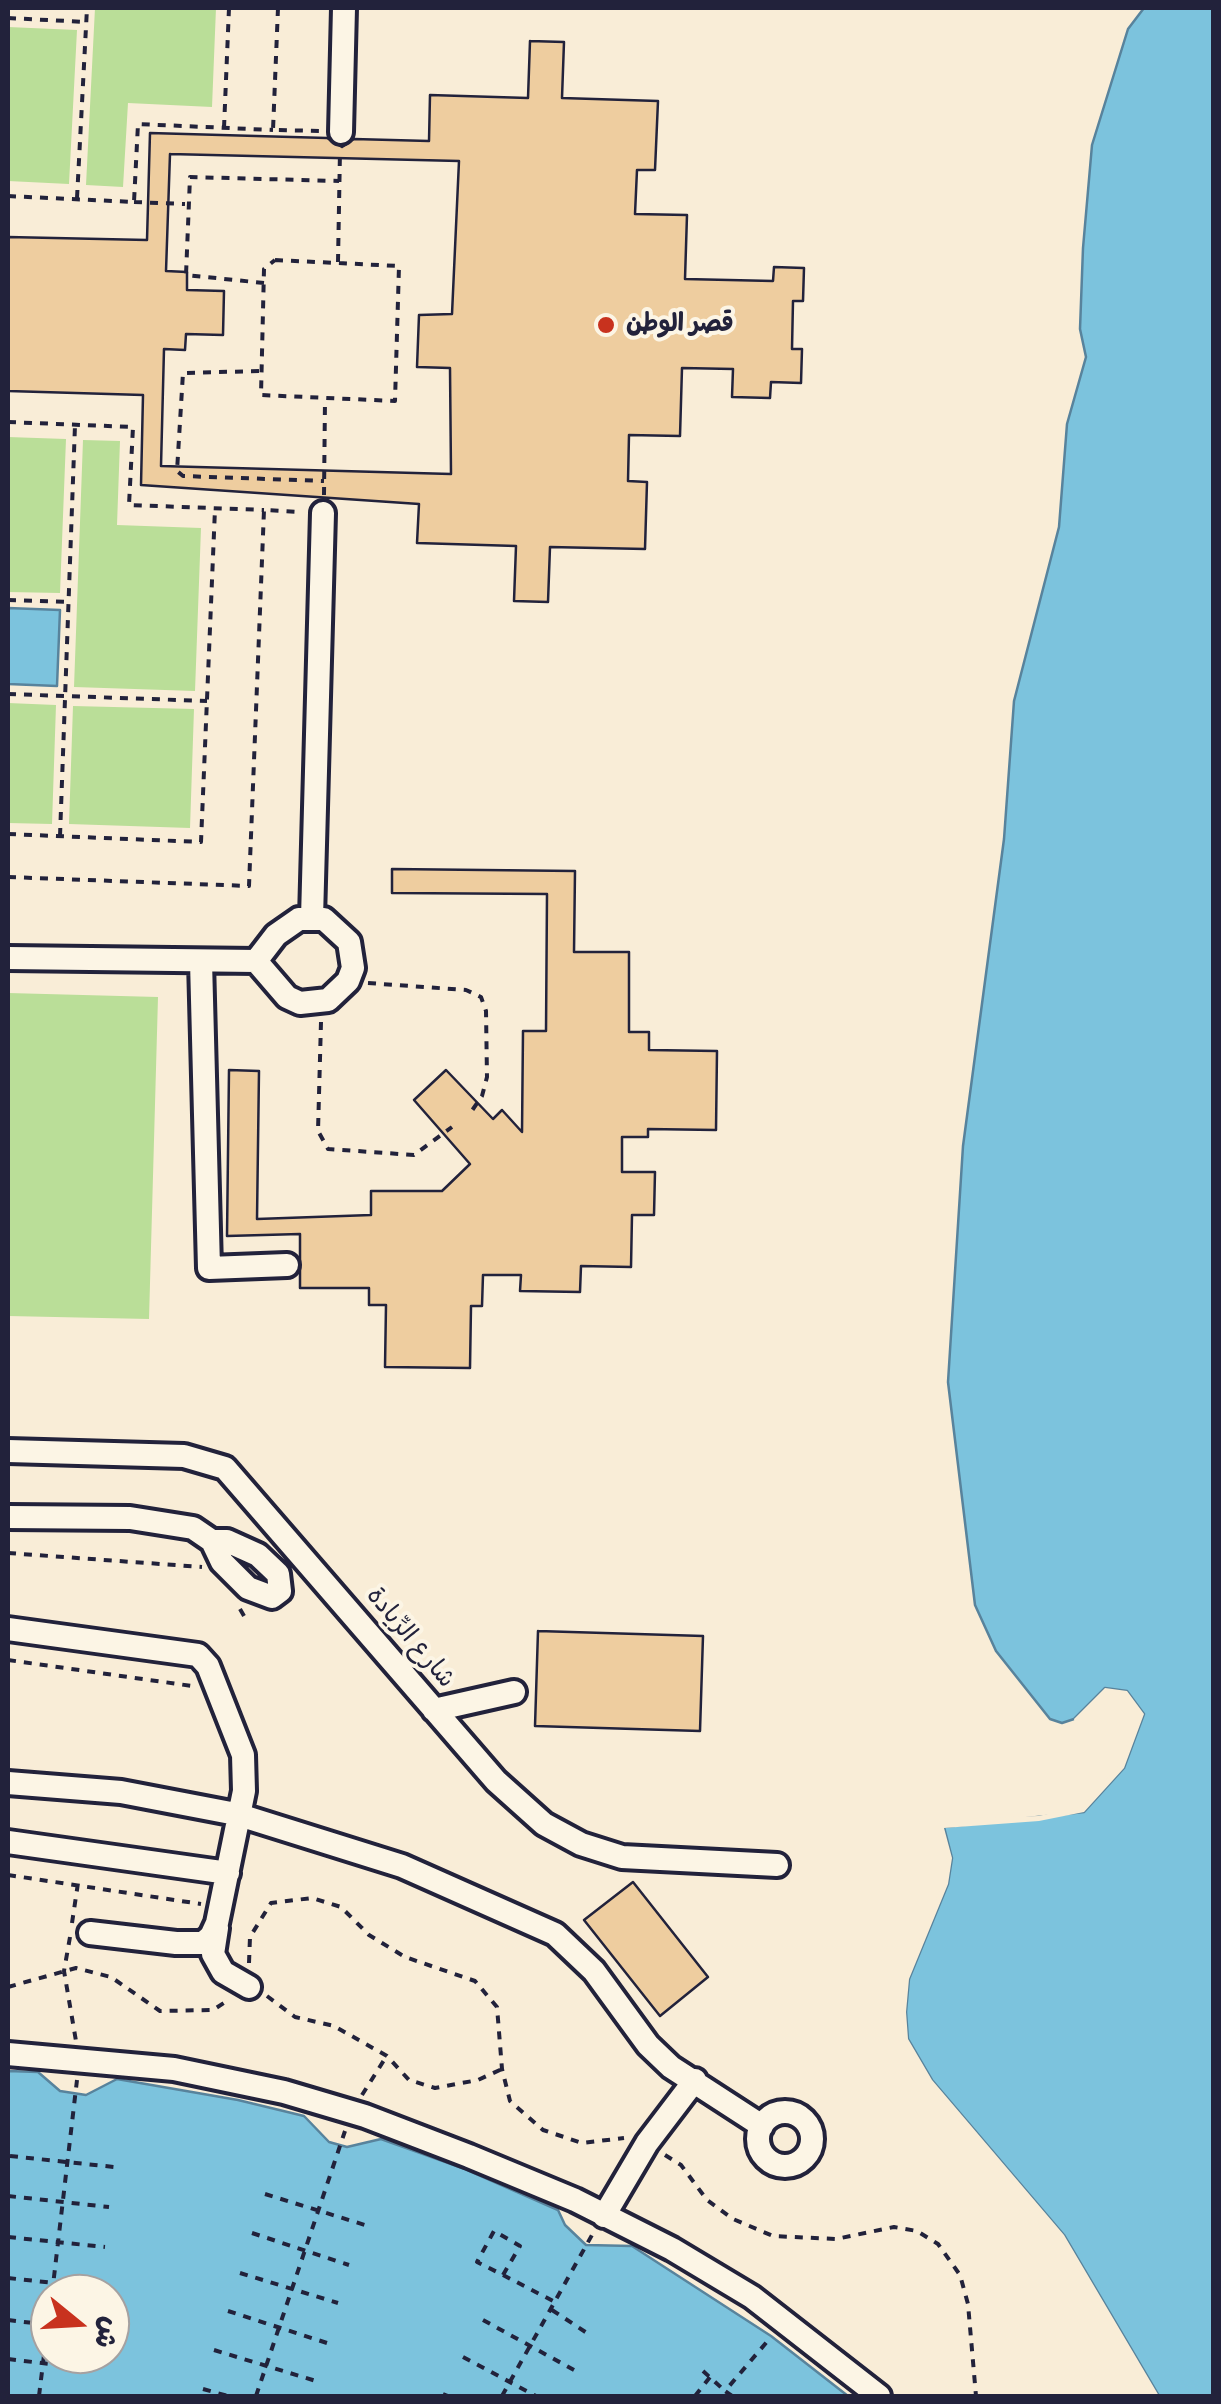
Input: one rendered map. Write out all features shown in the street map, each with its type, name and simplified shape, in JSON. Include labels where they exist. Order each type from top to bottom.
[{"type":"street","points":[[341,132],[344,8]]},
{"type":"street","points":[[312,918],[324,512]]},
{"type":"street","points":[[8,958],[256,961],[287,997],[300,1003],[321,1002],[348,981],[353,968],[349,942],[334,925],[312,918],[286,925],[256,961]]},
{"type":"street","points":[[201,961],[208,1268],[287,1266]]},
{"type":"street","name":"شارع الرِّيادة","points":[[8,1451],[184,1456],[225,1468],[510,1797],[544,1824],[581,1844],[643,1860],[776,1865]]},
{"type":"street","points":[[8,1517],[176,1523],[212,1541]]},
{"type":"street","points":[[8,1629],[180,1650],[198,1655],[208,1666],[243,1755],[244,1790],[236,1814],[213,1954],[224,1972],[249,1987]]},
{"type":"street","points":[[434,1710],[514,1692]]},
{"type":"street","points":[[8,1783],[121,1792],[236,1814],[402,1866],[555,1934],[594,1970],[648,2045],[671,2067],[762,2126]]},
{"type":"street","points":[[8,1842],[228,1873]]},
{"type":"street","points":[[90,1933],[203,1943],[219,1915]]},
{"type":"street","points":[[8,2054],[174,2069],[284,2092],[365,2116],[604,2216],[672,2249],[752,2297],[878,2396]]},
{"type":"street","points":[[604,2216],[648,2143],[695,2080]]},
{"type":"path","points":[[77,200],[86,8]]},
{"type":"path","points":[[224,128],[229,8]]},
{"type":"path","points":[[273,130],[278,8]]},
{"type":"path","points":[[8,18],[86,22]]},
{"type":"path","points":[[134,202],[138,124],[341,132],[338,262]]},
{"type":"path","points":[[264,283],[186,275],[188,181],[197,174],[339,181]]},
{"type":"path","points":[[8,196],[186,204]]},
{"type":"path","points":[[271,260],[400,266],[397,396],[388,403],[264,397],[260,392],[264,283],[265,265],[271,260]]},
{"type":"path","points":[[260,371],[183,374],[177,471],[183,476],[324,482]]},
{"type":"path","points":[[8,422],[133,427],[129,505],[324,512],[326,400]]},
{"type":"path","points":[[60,836],[75,424]]},
{"type":"path","points":[[8,834],[201,842],[215,508]]},
{"type":"path","points":[[8,877],[249,886],[264,510]]},
{"type":"path","points":[[8,600],[68,602]]},
{"type":"path","points":[[8,694],[207,701]]},
{"type":"path","points":[[348,981],[466,990],[481,997],[486,1012],[487,1077],[482,1096],[471,1112]]},
{"type":"path","points":[[321,1002],[318,1130],[323,1144],[334,1150],[403,1157],[422,1151],[452,1127]]},
{"type":"path","points":[[8,1553],[208,1568]]},
{"type":"path","points":[[238,1607],[247,1621]]},
{"type":"path","points":[[8,1660],[216,1690]]},
{"type":"path","points":[[8,1876],[78,1883],[219,1915]]},
{"type":"path","points":[[54,2274],[77,2093],[77,2059],[64,1971],[78,1883]]},
{"type":"path","points":[[249,1987],[250,1937],[271,1903],[312,1898],[341,1907],[369,1934],[405,1957],[475,1981],[497,2007],[502,2070],[510,2101],[543,2130],[582,2143],[616,2136],[648,2143],[681,2165],[707,2200],[733,2220],[773,2236],[836,2239],[894,2227],[917,2231],[938,2244],[960,2275],[968,2304],[976,2396]]},
{"type":"path","points":[[8,1987],[76,1968],[111,1977],[160,2011],[213,2010],[249,1987]]},
{"type":"path","points":[[249,1987],[278,2002],[294,2017],[334,2026],[386,2056],[409,2080],[435,2088],[478,2080],[502,2070]]},
{"type":"path","points":[[256,2396],[340,2145]]},
{"type":"path","points":[[10,2156],[114,2168]]},
{"type":"path","points":[[265,2194],[365,2225]]},
{"type":"path","points":[[8,2196],[109,2207]]},
{"type":"path","points":[[503,2275],[520,2246],[494,2231],[476,2262],[556,2302]]},
{"type":"path","points":[[252,2233],[349,2265]]},
{"type":"path","points":[[8,2236],[104,2248]]},
{"type":"path","points":[[502,2396],[586,2245]]},
{"type":"path","points":[[240,2273],[338,2303]]},
{"type":"path","points":[[551,2310],[590,2335]]},
{"type":"path","points":[[228,2311],[327,2343]]},
{"type":"path","points":[[483,2320],[574,2370]]},
{"type":"path","points":[[725,2390],[771,2336]]},
{"type":"path","points":[[214,2350],[316,2380]]},
{"type":"path","points":[[463,2357],[536,2396]]},
{"type":"path","points":[[704,2371],[732,2396]]},
{"type":"path","points":[[695,2396],[710,2377]]},
{"type":"path","points":[[203,2388],[228,2396]]},
{"type":"green space","points":[[95,8],[216,8],[212,107],[128,103],[123,187],[86,185]]},
{"type":"green space","points":[[8,27],[77,30],[69,184],[8,181]]},
{"type":"green space","points":[[8,437],[66,439],[60,593],[8,592]]},
{"type":"green space","points":[[83,440],[120,441],[117,525],[201,528],[195,691],[74,687]]},
{"type":"green space","points":[[8,703],[56,705],[52,824],[8,823]]},
{"type":"green space","points":[[73,706],[194,709],[190,828],[69,824]]},
{"type":"green space","points":[[8,993],[158,997],[149,1319],[8,1316]]},
{"type":"water","points":[[1144,8],[1213,8],[1213,2396],[1159,2396],[1064,2235],[932,2080],[908,2039],[906,2012],[909,1979],[948,1884],[952,1858],[944,1827],[1084,1812],[1124,1768],[1144,1714],[1127,1691],[1105,1688],[1074,1719],[1062,1723],[1050,1719],[996,1651],[975,1605],[948,1382],[963,1146],[1004,839],[1014,701],[1059,527],[1067,424],[1086,357],[1080,329],[1092,145],[1128,29]]},
{"type":"water","points":[[8,608],[60,610],[57,686],[8,684]]},
{"type":"water","points":[[8,2071],[38,2072],[60,2091],[86,2095],[117,2079],[238,2100],[304,2116],[329,2142],[347,2147],[381,2139],[465,2169],[558,2210],[565,2225],[586,2245],[632,2246],[771,2336],[848,2396],[8,2396]]},
{"type":"pier","points":[[1105,1688],[1127,1691],[1144,1714],[1124,1768],[1084,1812],[1039,1821],[944,1828],[952,1858],[948,1884],[909,1979],[908,2039],[932,2080],[1064,2235],[1159,2396],[1153,2396],[1060,2237],[928,2083],[904,2041],[901,2013],[904,1977],[943,1883],[947,1859],[940,1825],[976,1818],[1038,1816],[1082,1807],[1119,1765],[1138,1714],[1125,1696],[1107,1694],[1075,1724],[1074,1719]]},
{"type":"building","name":"قصر الوطن","points":[[530,41],[564,42],[562,98],[658,101],[655,170],[637,170],[635,214],[687,215],[685,279],[773,281],[774,267],[804,268],[803,301],[793,301],[792,349],[802,349],[801,383],[771,382],[770,398],[732,397],[733,369],[682,368],[680,436],[629,435],[628,481],[647,482],[645,549],[550,547],[548,602],[514,601],[516,546],[417,543],[419,504],[141,485],[143,395],[8,391],[8,237],[147,240],[150,133],[327,138],[342,147],[354,139],[429,141],[430,95],[528,98]],"holes":[[[170,154],[459,161],[452,314],[419,315],[417,367],[450,368],[451,474],[161,466],[164,349],[185,350],[186,334],[223,335],[224,291],[187,290],[187,272],[166,271]]]},
{"type":"building","points":[[392,869],[575,871],[574,952],[629,952],[629,1032],[649,1032],[649,1050],[717,1051],[716,1130],[648,1129],[648,1137],[622,1137],[622,1172],[655,1172],[654,1215],[632,1215],[631,1267],[581,1266],[580,1292],[520,1291],[521,1275],[483,1275],[482,1306],[471,1306],[470,1368],[385,1367],[386,1305],[369,1305],[369,1288],[300,1288],[300,1234],[227,1236],[229,1070],[259,1071],[257,1219],[371,1215],[371,1191],[442,1191],[470,1164],[414,1100],[446,1070],[493,1119],[502,1110],[522,1132],[523,1031],[546,1031],[547,894],[392,893]]},
{"type":"building","points":[[538,1631],[703,1636],[700,1731],[535,1726]]},
{"type":"building","points":[[633,1882],[708,1977],[660,2016],[584,1920]]},
{"type":"place","name":"قصر الوطن","points":[[606,325]]}]
